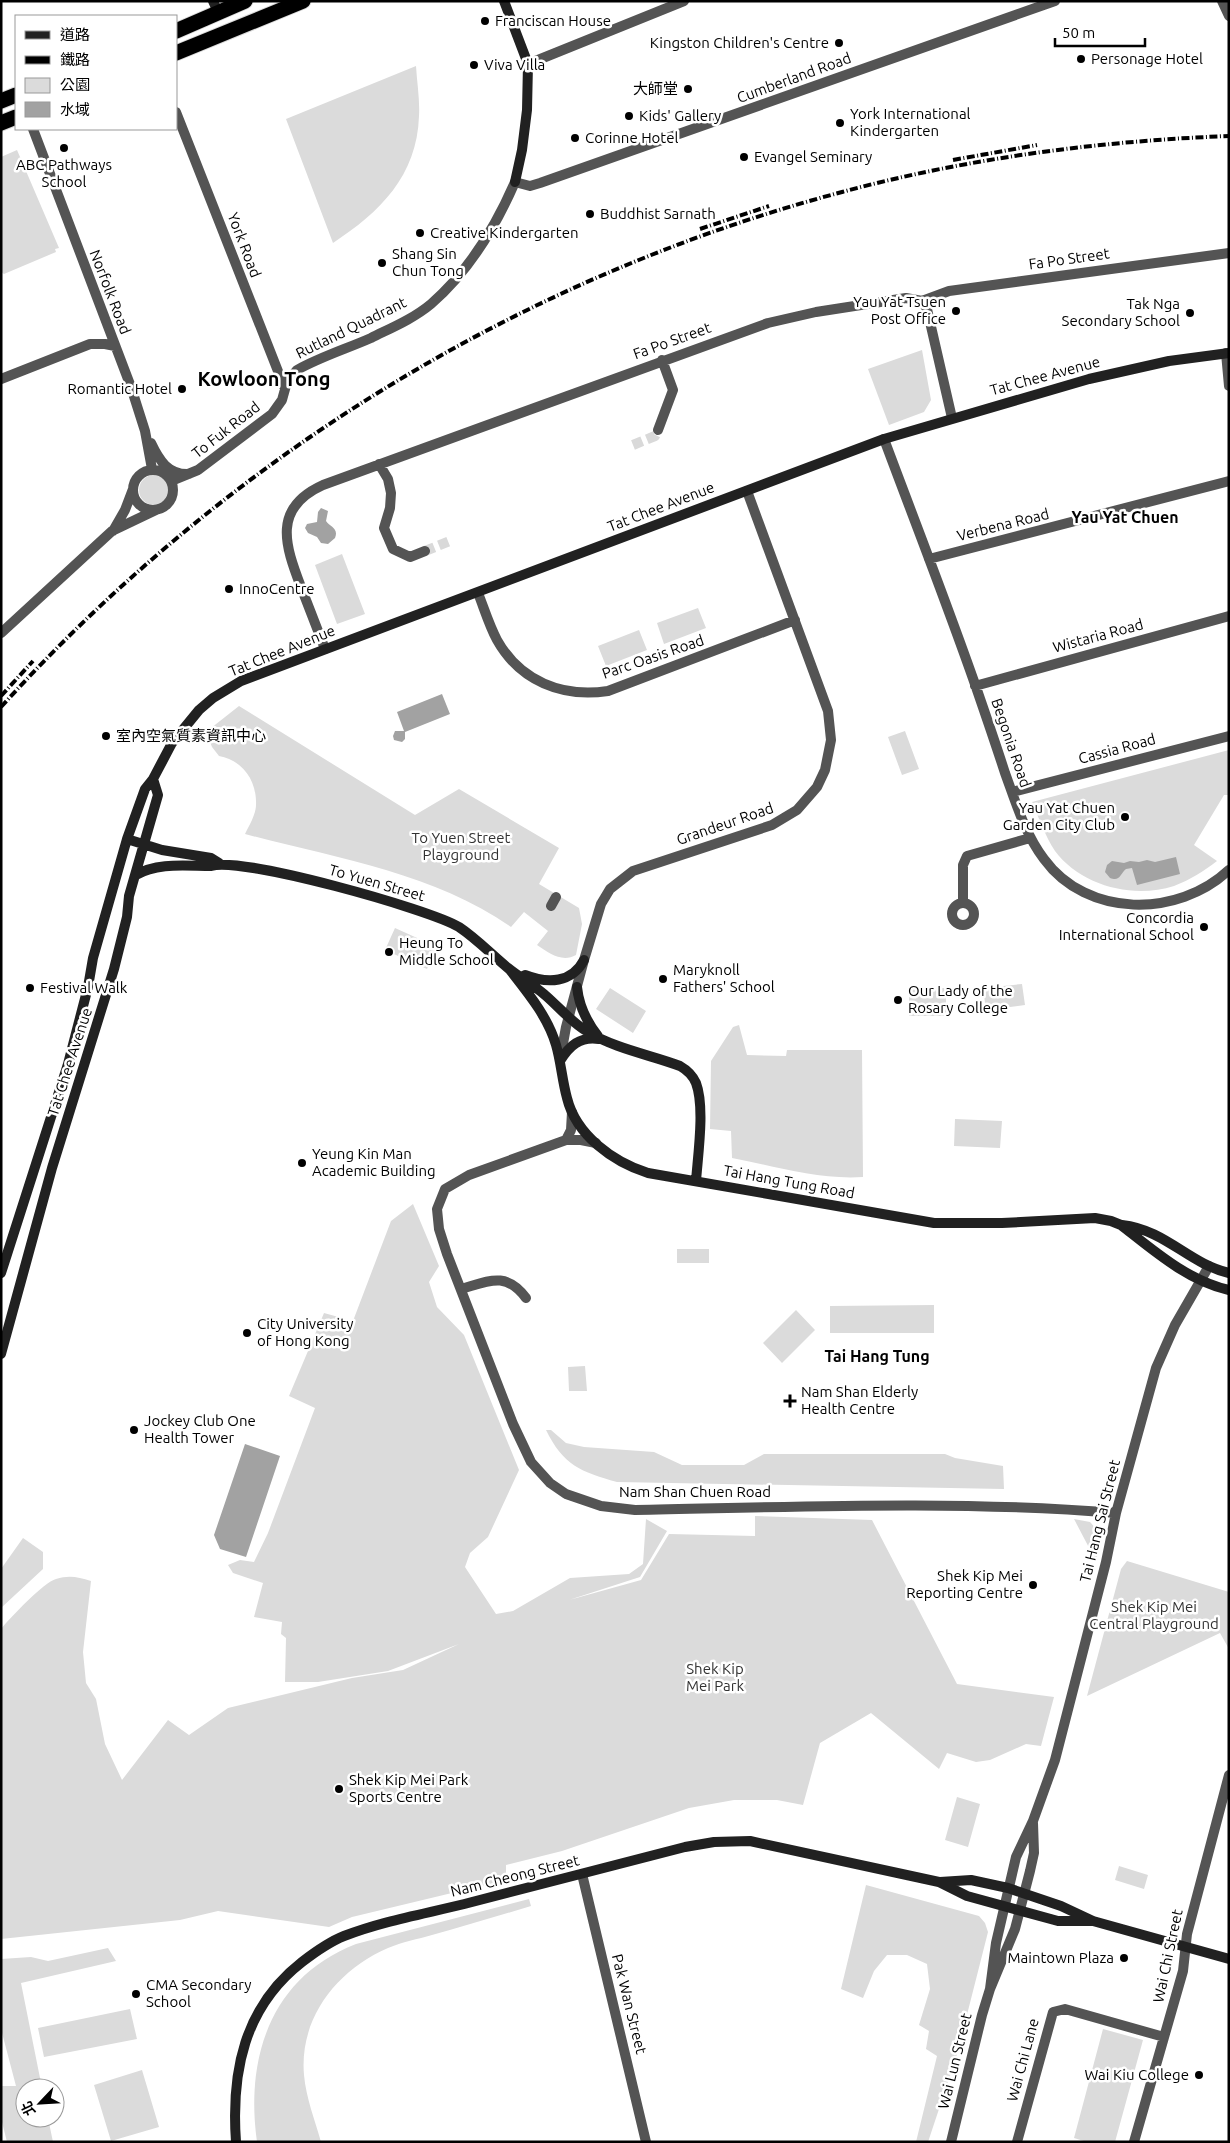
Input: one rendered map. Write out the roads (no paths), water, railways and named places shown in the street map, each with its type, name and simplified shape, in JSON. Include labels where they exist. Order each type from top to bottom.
[{"type":"highway","points":[[178,30],[215,7],[245,1]]},
{"type":"highway","points":[[178,52],[303,1]]},
{"type":"highway","points":[[215,7],[228,21],[242,25]]},
{"type":"highway","points":[[1,101],[15,95]]},
{"type":"highway","points":[[1,123],[15,117]]},
{"type":"main road","name":"Rutland Quadrant","points":[[504,1],[528,64],[523,143],[515,182]]},
{"type":"main road","name":"Tat Chee Avenue","points":[[2,1271],[68,1064],[88,987],[93,958],[127,839],[145,789],[153,779],[172,743],[199,710],[213,698],[241,681],[884,439],[1089,379],[1169,361],[1228,353]]},
{"type":"main road","name":"Tat Chee Avenue","points":[[2,1350],[52,1168],[110,985],[136,875],[158,795],[153,779]]},
{"type":"main road","name":"To Yuen Street","points":[[127,839],[162,850],[211,858],[219,863],[273,870],[431,914],[460,928],[510,970],[534,986],[586,1031],[601,1039],[680,1066],[690,1073],[695,1082],[700,1109],[696,1181]]},
{"type":"main road","name":"To Yuen Street","points":[[136,875],[142,871],[158,867],[211,866],[219,863]]},
{"type":"main road","points":[[510,970],[539,980],[558,980],[570,976],[578,970],[584,960]]},
{"type":"main road","name":"To Yuen Street","points":[[510,970],[542,1015],[556,1044],[560,1062]]},
{"type":"main road","points":[[577,987],[579,1002],[585,1017],[601,1039]]},
{"type":"main road","points":[[560,1062],[568,1049],[579,1041],[591,1038],[601,1039]]},
{"type":"main road","name":"Tai Hang Tung Road","points":[[560,1062],[567,1100],[572,1112],[587,1134],[596,1143],[633,1168],[648,1173],[934,1223],[1002,1223],[1095,1218],[1149,1231],[1209,1266],[1229,1272]]},
{"type":"main road","name":"Tai Hang Tung Road","points":[[1121,1225],[1161,1255],[1201,1281],[1229,1290]]},
{"type":"main road","name":"Nam Cheong Street","points":[[236,2142],[234,2102],[239,2062],[247,2036],[258,2012],[273,1990],[289,1972],[328,1944],[357,1932],[700,1844],[725,1841],[750,1841],[939,1882],[967,1896],[1058,1921],[1093,1921]]},
{"type":"main road","name":"Nam Cheong Street","points":[[939,1882],[971,1880],[1008,1888],[1061,1906],[1093,1921],[1186,1949],[1229,1959]]},
{"type":"street","points":[[528,64],[684,1]]},
{"type":"street","name":"Cumberland Road","points":[[515,182],[530,186],[540,183],[1055,1]]},
{"type":"street","points":[[1222,1],[1229,16]]},
{"type":"street","name":"York Road","points":[[178,117],[285,389]]},
{"type":"street","name":"Norfolk Road","points":[[33,130],[145,431],[152,469]]},
{"type":"street","name":"Rutland Quadrant","points":[[285,389],[297,370],[398,324],[430,305],[471,261],[501,215],[515,182]]},
{"type":"street","name":"Fa Po Street","points":[[325,649],[289,556],[286,535],[288,519],[296,505],[306,494],[323,485],[662,360],[753,328],[791,318],[906,298],[922,300],[949,291],[1229,252]]},
{"type":"street","points":[[922,300],[927,309],[952,418]]},
{"type":"street","points":[[1,379],[90,344],[115,346]]},
{"type":"street","points":[[1228,353],[1229,386]]},
{"type":"street","points":[[658,430],[673,390],[662,360]]},
{"type":"street","name":"To Fuk Road","points":[[172,481],[193,473],[272,414],[282,400],[285,389]]},
{"type":"street","points":[[145,431],[159,459],[166,467],[181,474],[193,473]]},
{"type":"street","name":"Begonia Road","points":[[884,439],[929,558],[1012,792],[1030,838],[1044,859],[1063,879],[1092,896],[1115,903],[1145,905],[1176,900],[1202,889],[1229,870]]},
{"type":"street","points":[[379,464],[388,479],[391,493],[390,508],[384,528],[393,549],[410,557],[425,551]]},
{"type":"street","points":[[1,633],[112,532],[162,508],[171,499],[173,487],[172,481],[164,472],[152,469],[146,470],[137,478],[125,510],[112,532]]},
{"type":"street","name":"Verbena Road","points":[[929,558],[1229,480]]},
{"type":"street","points":[[133,489],[136,500],[140,505],[150,510],[156,510]]},
{"type":"street","name":"Grandeur Road","points":[[569,1017],[601,904],[610,889],[625,876],[642,867],[772,825],[798,810],[817,787],[825,770],[830,750],[830,721],[747,491]]},
{"type":"street","name":"Parc Oasis Road","points":[[478,593],[496,639],[516,666],[543,684],[575,693],[608,691],[794,620]]},
{"type":"street","name":"Wistaria Road","points":[[975,686],[1229,616]]},
{"type":"street","name":"Cassia Road","points":[[1012,792],[1229,736]]},
{"type":"street","points":[[963,903],[963,865],[967,856],[1030,838]]},
{"type":"street","name":"Tai Hang Tung Road","points":[[560,1062],[569,1017]]},
{"type":"street","points":[[572,1112],[571,1130],[566,1140],[582,1140],[596,1143]]},
{"type":"street","name":"Nam Shan Chuen Road","points":[[566,1140],[469,1174],[445,1189],[437,1209],[439,1229],[513,1424],[531,1462],[550,1483],[566,1494],[601,1506],[635,1510],[971,1506],[1066,1509],[1116,1513]]},
{"type":"street","name":"Tai Hang Sai Street","points":[[1008,1888],[1019,1848],[1055,1760],[1106,1562],[1116,1513],[1156,1368],[1175,1326],[1209,1266]]},
{"type":"street","points":[[461,1289],[493,1280],[506,1280],[513,1284],[526,1298]]},
{"type":"street","name":"Wai Chi Street","points":[[1134,2142],[1183,1971],[1189,1926],[1229,1776]]},
{"type":"street","name":"Tai Hang Sai Street","points":[[1024,1893],[1034,1853],[1032,1820]]},
{"type":"street","name":"Pak Wan Street","points":[[582,1874],[646,2142]]},
{"type":"street","name":"Wai Lun Street","points":[[951,2142],[990,1989],[996,1943],[1008,1888]]},
{"type":"street","name":"Wai Lun Street","points":[[990,1989],[1009,1946],[1024,1893]]},
{"type":"street","name":"Wai Chi Lane","points":[[1017,2142],[1053,2012],[1065,2009],[1164,2037]]},
{"type":"water","points":[[321,508],[328,511],[326,521],[336,532],[335,538],[328,544],[321,543],[317,537],[308,533],[305,528],[307,524],[317,522],[318,512]]},
{"type":"water","points":[[442,694],[450,714],[405,732],[405,739],[402,742],[394,740],[395,731],[404,731],[397,712]]},
{"type":"water","points":[[1176,857],[1180,874],[1137,885],[1132,868],[1126,869],[1116,879],[1110,878],[1105,872],[1107,865],[1112,861],[1124,863],[1147,860],[1155,862]]},
{"type":"water","points":[[245,1444],[280,1456],[246,1557],[220,1549],[214,1535]]},
{"type":"tunnel","points":[[633,445],[655,436],[658,430]]},
{"type":"tunnel","points":[[425,551],[450,541]]},
{"type":"railway","points":[[1,707],[88,617],[182,534],[281,458],[384,389],[493,327],[606,274],[722,229],[842,192],[889,180],[1034,153],[1131,142],[1229,136]]},
{"type":"railway","points":[[953,160],[1037,145]]},
{"type":"railway","points":[[700,229],[769,206]]},
{"type":"railway","points":[[1,696],[33,661]]},
{"type":"place","name":"Franciscan House","points":[[485,21]]},
{"type":"place","name":"Kingston Children's Centre","points":[[839,43]]},
{"type":"place","name":"Personage Hotel","points":[[1081,59]]},
{"type":"place","name":"Viva Villa","points":[[474,65]]},
{"type":"place","name":"大師堂","points":[[688,89]]},
{"type":"place","name":"Kids' Gallery","points":[[629,116]]},
{"type":"place","name":"York International Kindergarten","points":[[840,123]]},
{"type":"place","name":"Corinne Hotel","points":[[575,138]]},
{"type":"place","name":"ABC Pathways School","points":[[64,148]]},
{"type":"place","name":"Evangel Seminary","points":[[744,157]]},
{"type":"place","name":"Buddhist Sarnath","points":[[590,214]]},
{"type":"place","name":"Creative Kindergarten","points":[[420,233]]},
{"type":"place","name":"Shang Sin Chun Tong","points":[[382,263]]},
{"type":"place","name":"Yau Yat Tsuen Post Office","points":[[956,311]]},
{"type":"place","name":"Tak Nga Secondary School","points":[[1190,313]]},
{"type":"place","name":"Romantic Hotel","points":[[182,389]]},
{"type":"place","name":"InnoCentre","points":[[229,589]]},
{"type":"place","name":"室內空氣質素資訊中心","points":[[106,736]]},
{"type":"place","name":"Yau Yat Chuen Garden City Club","points":[[1125,817]]},
{"type":"place","name":"Concordia International School","points":[[1204,927]]},
{"type":"place","name":"Heung To Middle School","points":[[389,952]]},
{"type":"place","name":"Maryknoll Fathers' School","points":[[663,979]]},
{"type":"place","name":"Festival Walk","points":[[30,988]]},
{"type":"place","name":"Our Lady of the Rosary College","points":[[898,1000]]},
{"type":"place","name":"Yeung Kin Man Academic Building","points":[[302,1163]]},
{"type":"place","name":"City University of Hong Kong","points":[[247,1333]]},
{"type":"place","name":"Nam Shan Elderly Health Centre","points":[[790,1401]]},
{"type":"place","name":"Jockey Club One Health Tower","points":[[134,1430]]},
{"type":"place","name":"Shek Kip Mei Reporting Centre","points":[[1033,1585]]},
{"type":"place","name":"Shek Kip Mei Park Sports Centre","points":[[339,1789]]},
{"type":"place","name":"Maintown Plaza","points":[[1124,1958]]},
{"type":"place","name":"CMA Secondary School","points":[[136,1994]]},
{"type":"place","name":"Wai Kiu College","points":[[1199,2075]]},
{"type":"district","name":"Kowloon Tong","points":[[264,379]]},
{"type":"district","name":"Yau Yat Chuen","points":[[1125,517]]},
{"type":"district","name":"Tai Hang Tung","points":[[877,1356]]},
{"type":"park label","name":"To Yuen Street Playground","points":[[461,846]]},
{"type":"park label","name":"Shek Kip Mei Central Playground","points":[[1154,1616]]},
{"type":"park label","name":"Shek Kip Mei Park","points":[[715,1678]]}]
